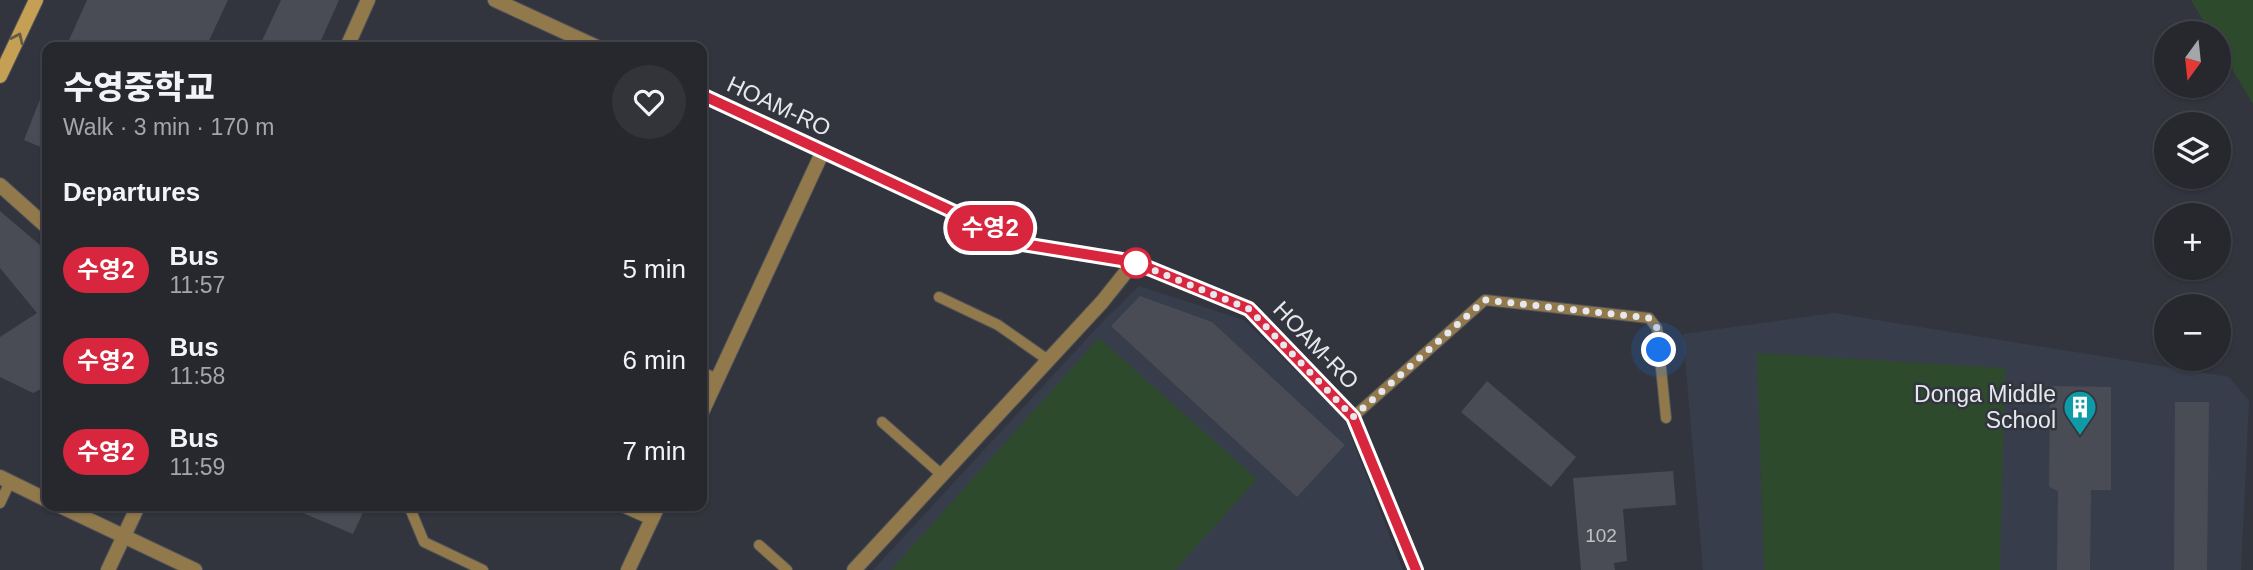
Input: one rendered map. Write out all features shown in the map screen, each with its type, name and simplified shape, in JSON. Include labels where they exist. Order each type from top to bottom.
[{"type":"main road","points":[[0,76],[36,0]]},
{"type":"street","points":[[349,42],[368,0]]},
{"type":"street","points":[[495,0],[586,42]]},
{"type":"street","name":"HOAM-RO","points":[[707,97],[1023,244],[1134,262],[1249,309],[1353,417],[1416,570]]},
{"type":"street","points":[[707,401],[823,151]]},
{"type":"street","points":[[0,185],[42,223]]},
{"type":"street","points":[[854,570],[1102,302],[1134,262]]},
{"type":"street","points":[[5,480],[42,498]]},
{"type":"street","points":[[70,511],[195,570]]},
{"type":"street","points":[[108,570],[136,511]]},
{"type":"street","points":[[628,570],[655,512]]},
{"type":"lane","points":[[939,297],[998,325],[1048,360]]},
{"type":"lane","points":[[1353,417],[1485,300],[1649,318],[1657,328],[1666,418]]},
{"type":"lane","points":[[707,374],[717,379]]},
{"type":"lane","points":[[882,422],[942,475]]},
{"type":"lane","points":[[0,503],[5,480]]},
{"type":"lane","points":[[411,511],[424,542],[483,570]]},
{"type":"lane","points":[[758,545],[787,570]]},
{"type":"shaded area","points":[[1139,286],[1244,320],[1344,418],[1403,570],[873,570],[1104,320]]},
{"type":"shaded area","points":[[1834,313],[2154,365],[2154,371],[2192,371],[2229,377],[2249,401],[2241,570],[1703,570],[1683,334]]},
{"type":"green space","points":[[2191,0],[2253,0],[2253,104],[2231,67],[2231,21],[2204,21]]},
{"type":"green space","points":[[1099,338],[1257,479],[1175,570],[891,570]]},
{"type":"green space","points":[[1757,353],[2005,368],[2000,570],[1764,570]]},
{"type":"building","points":[[87,0],[228,0],[208,42],[68,42]]},
{"type":"building","points":[[281,0],[339,0],[320,42],[261,42]]},
{"type":"building","points":[[42,94],[42,148],[24,140]]},
{"type":"building","points":[[0,211],[42,247],[42,388],[33,393],[0,377],[0,337],[37,313],[0,268]]},
{"type":"building","points":[[1140,296],[1212,322],[1345,445],[1297,497],[1111,326]]},
{"type":"building","points":[[1487,381],[1576,457],[1551,487],[1461,412]]},
{"type":"building","name":"Donga Middle School","points":[[2050,386],[2111,387],[2111,490],[2091,490],[2090,570],[2057,570],[2058,491],[2049,487]]},
{"type":"building","points":[[2175,402],[2209,402],[2207,570],[2174,570]]},
{"type":"building","points":[[1673,471],[1676,505],[1623,509],[1627,561],[1614,563],[1615,570],[1581,570],[1573,478]]},
{"type":"building","points":[[298,511],[364,511],[353,534]]},
{"type":"bus line","name":"수영2","points":[[707,97],[1023,244],[1134,262],[1249,309],[1353,417],[1416,570]]},
{"type":"place","name":"Donga Middle School","points":[[2080,437]]},
{"type":"route","points":[[1136,263],[1134,262],[1249,309],[1353,417],[1485,300],[1649,318],[1657,328],[1659,350]]}]
